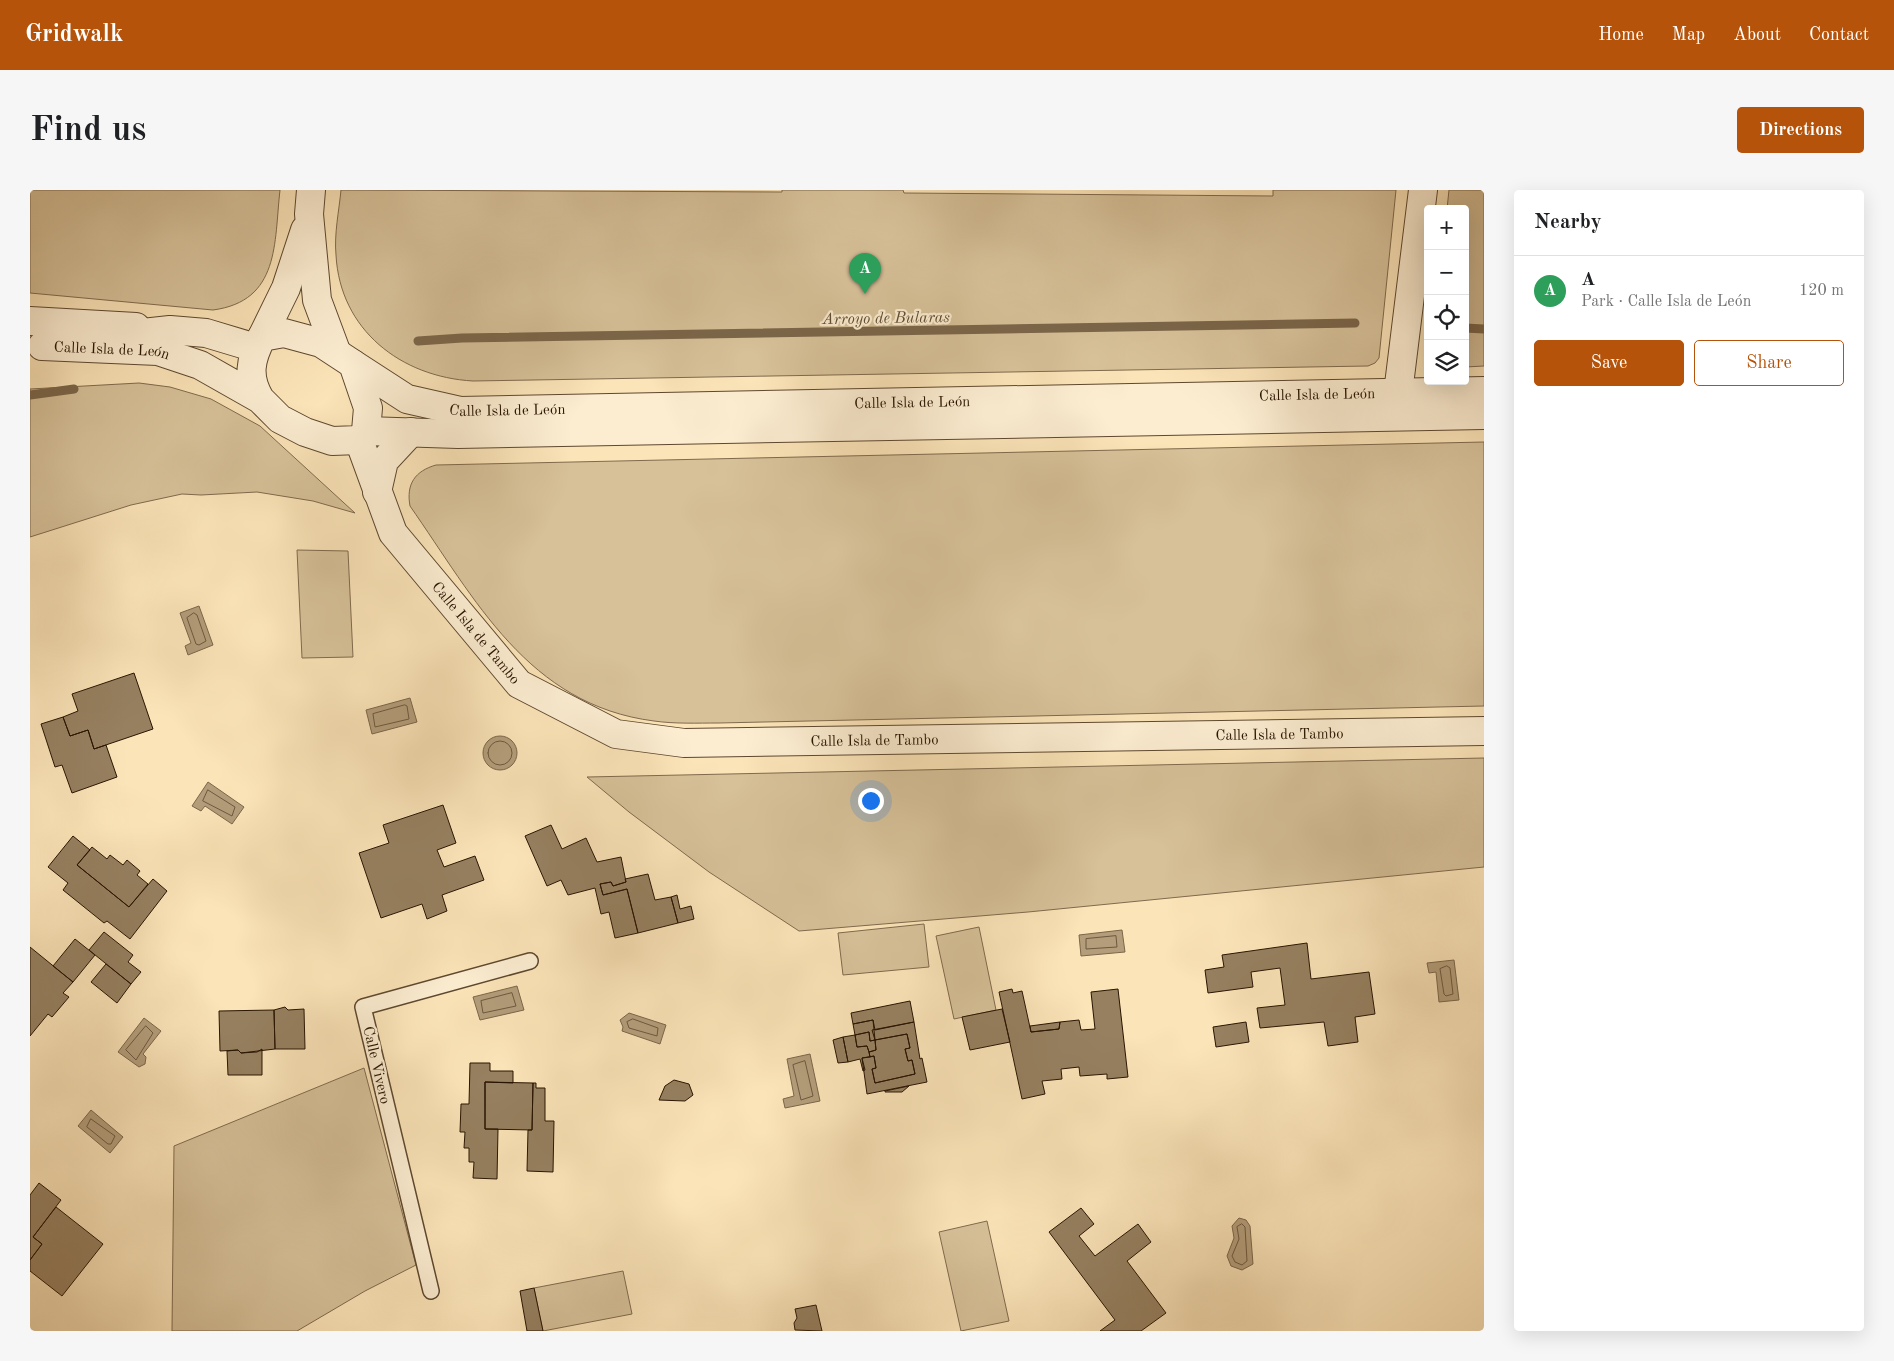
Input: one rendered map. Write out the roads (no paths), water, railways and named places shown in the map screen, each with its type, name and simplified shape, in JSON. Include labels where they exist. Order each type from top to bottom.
[{"type":"street","points":[[1398,392],[1423,190]]},
{"type":"street","points":[[259,342],[286,288],[310,202]]},
{"type":"street","points":[[310,202],[316,300],[368,408],[362,435]]},
{"type":"street","points":[[30,320],[170,330]]},
{"type":"street","name":"Calle Isla de León","points":[[36,347],[170,330],[206,333],[259,342],[284,333],[321,343],[407,399],[460,411],[1484,391]]},
{"type":"street","name":"Calle Isla de León","points":[[259,342],[251,372],[252,385],[260,399]]},
{"type":"street","name":"Calle Isla de León","points":[[36,347],[158,351],[200,365],[260,399],[280,418],[305,432],[332,441],[362,435],[411,432],[458,434],[1484,415]]},
{"type":"street","points":[[377,492],[384,461],[411,432]]},
{"type":"street","name":"Calle Isla de Tambo","points":[[362,435],[377,492],[393,533],[520,684],[616,734],[684,743],[1484,731]]},
{"type":"lane","name":"Calle Vivero","points":[[431,1291],[363,1007],[530,961]]},
{"type":"water","points":[[199,606],[213,645],[188,655],[185,646],[191,643],[180,613]]},
{"type":"water","points":[[410,698],[417,722],[372,734],[366,710]]},
{"type":"water","points":[[500,736],[507,737],[512,741],[516,746],[516,760],[512,765],[507,769],[500,770],[493,769],[488,765],[484,760],[483,753],[484,746],[488,741],[493,737]]},
{"type":"water","points":[[208,782],[244,807],[232,824],[205,806],[201,811],[192,806]]},
{"type":"water","points":[[1122,930],[1125,952],[1081,956],[1079,935]]},
{"type":"water","points":[[1454,960],[1459,1000],[1439,1002],[1436,972],[1429,973],[1427,963]]},
{"type":"water","points":[[517,986],[524,1010],[480,1020],[473,997]]},
{"type":"water","points":[[629,1013],[666,1025],[660,1044],[622,1031],[623,1027],[620,1020]]},
{"type":"water","points":[[144,1018],[161,1031],[143,1054],[146,1057],[145,1064],[139,1067],[118,1052]]},
{"type":"water","points":[[810,1054],[820,1101],[785,1108],[783,1099],[794,1096],[787,1059]]},
{"type":"water","points":[[91,1110],[123,1137],[110,1153],[78,1126]]},
{"type":"water","points":[[1239,1218],[1246,1220],[1250,1226],[1253,1264],[1242,1270],[1231,1266],[1227,1256],[1234,1238],[1232,1226]]},
{"type":"waterway","name":"Arroyo de Bularas","points":[[418,341],[462,338],[1355,323]]},
{"type":"waterway","name":"Arroyo de Bularas","points":[[1469,328],[1484,329]]},
{"type":"waterway","name":"Arroyo de Bularas","points":[[30,395],[74,389]]},
{"type":"place","name":"A","points":[[865,294]]}]
